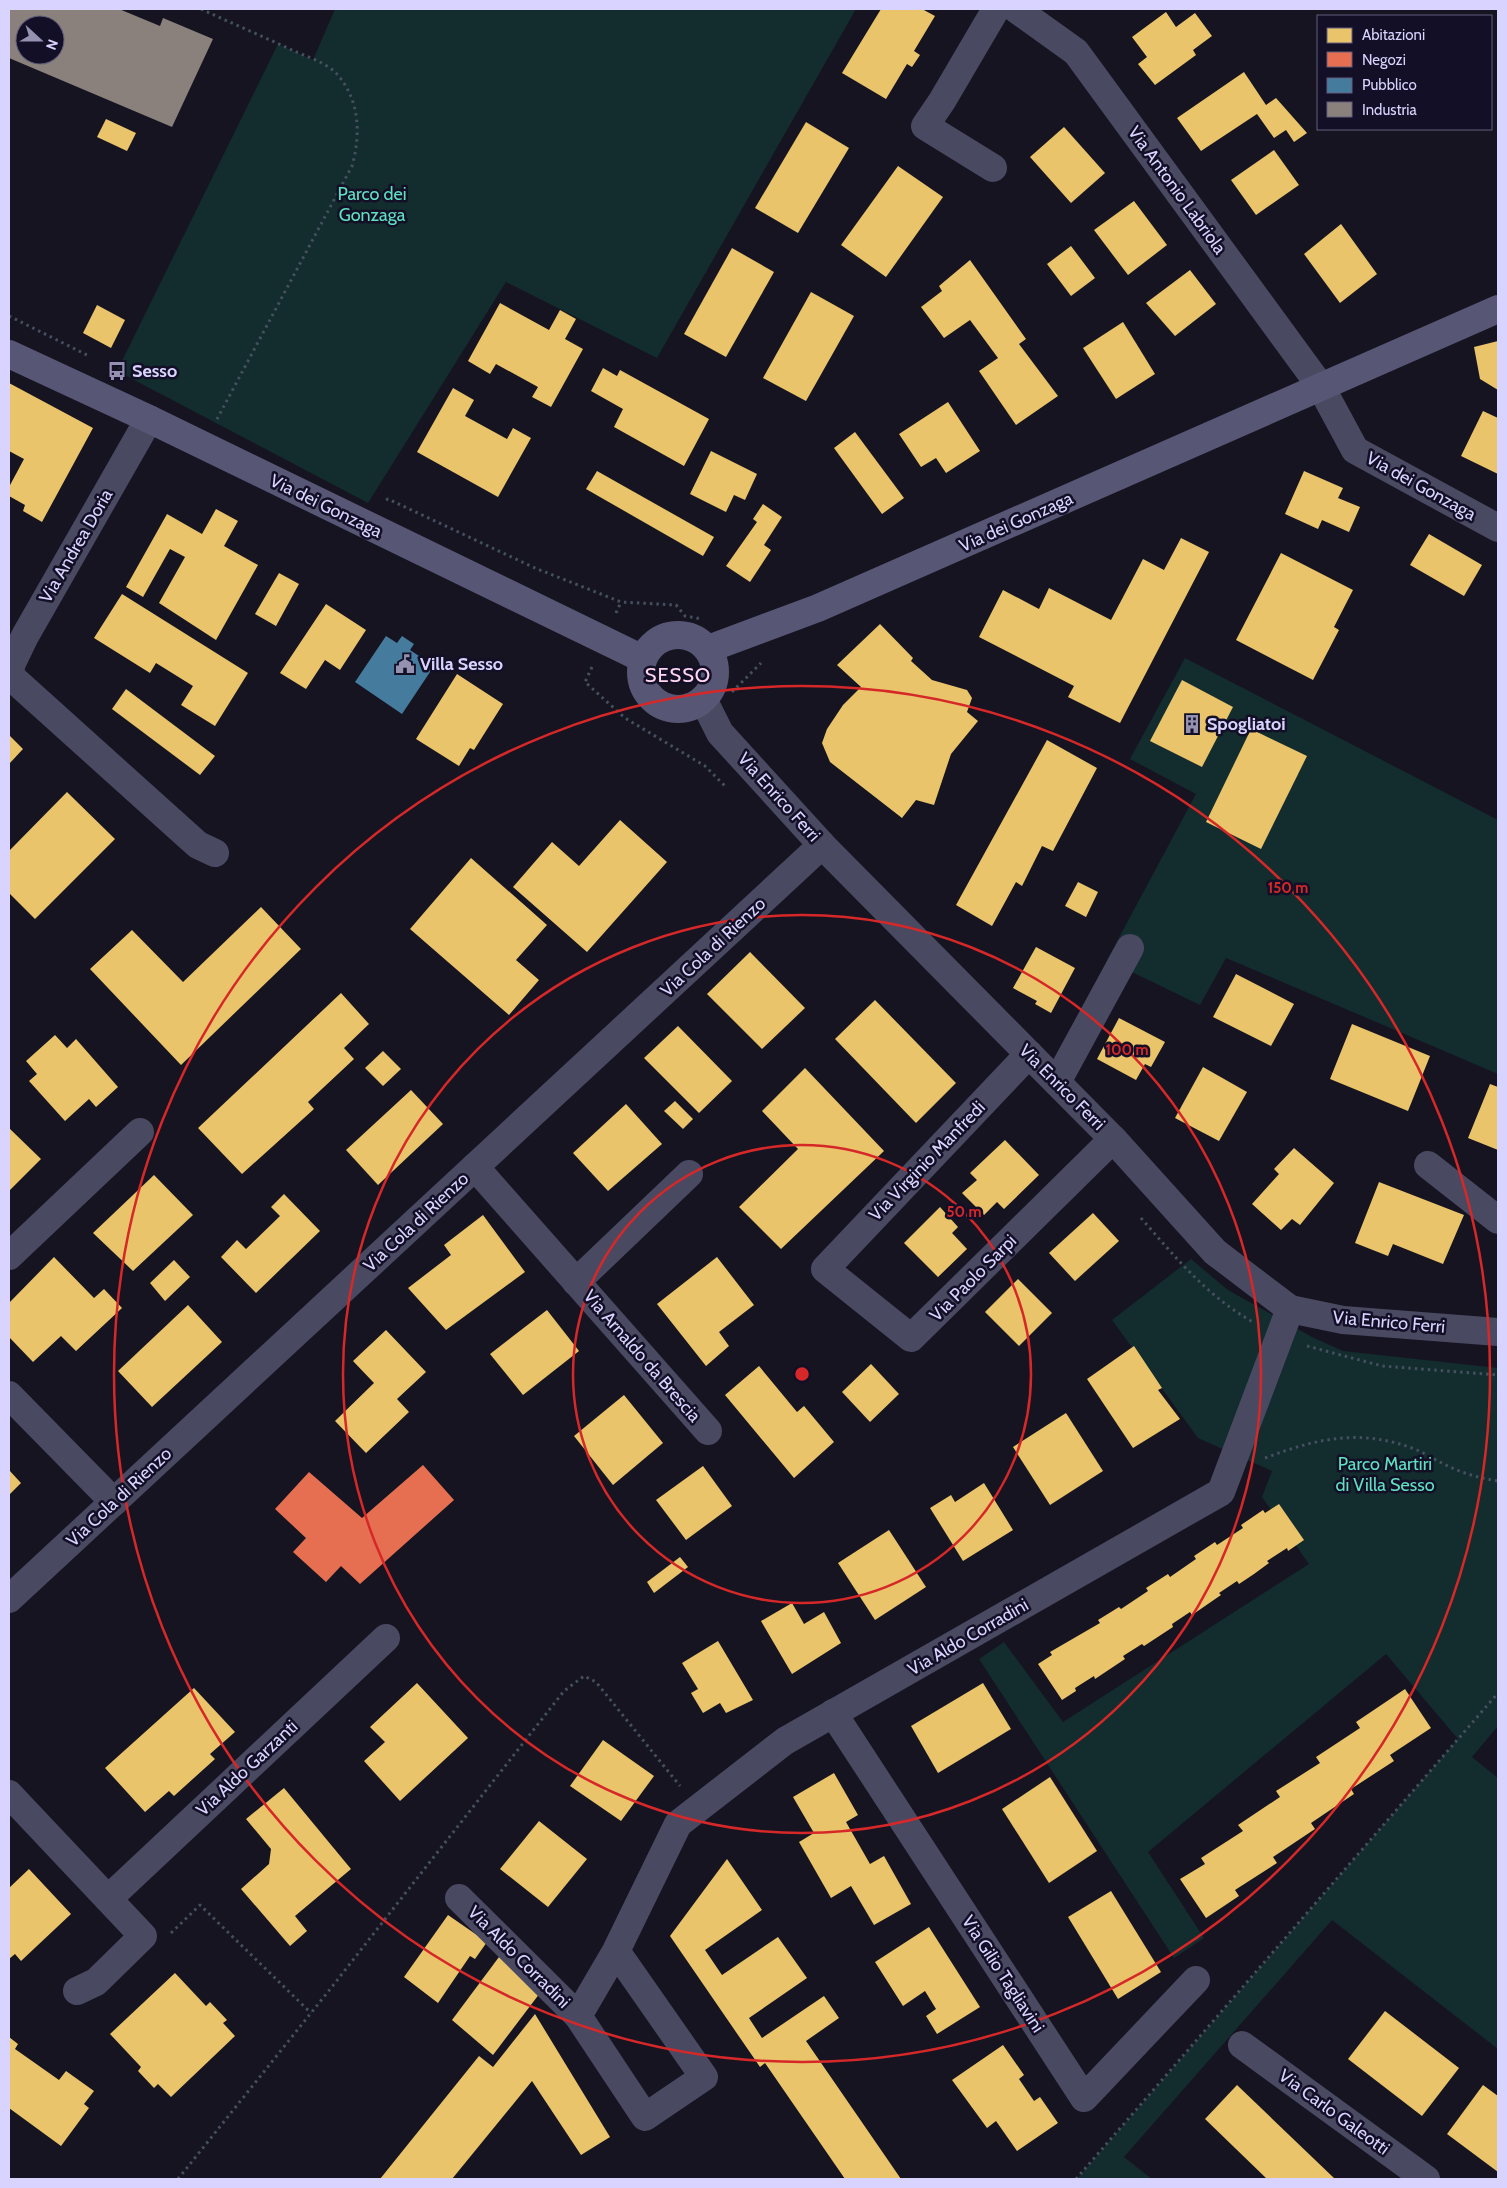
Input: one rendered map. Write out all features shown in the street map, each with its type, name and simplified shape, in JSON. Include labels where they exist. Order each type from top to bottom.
[{"type":"main road","name":"Via dei Gonzaga","points":[[708,650],[818,608],[1498,309]]},
{"type":"main road","name":"Via dei Gonzaga","points":[[9,354],[149,419],[643,659]]},
{"type":"main road","points":[[680,635],[695,639],[708,650],[713,662],[715,675],[711,689],[703,700],[691,707],[677,709],[663,706],[652,699],[643,687],[640,673],[643,659],[651,646],[664,637],[680,635]]},
{"type":"street","points":[[993,168],[925,126],[942,101],[996,9]]},
{"type":"street","name":"Via Antonio Labriola","points":[[1016,9],[1076,52],[1321,387]]},
{"type":"street","name":"Via dei Gonzaga","points":[[1321,387],[1355,450],[1498,528]]},
{"type":"street","name":"Via Andrea Doria","points":[[149,419],[25,636],[12,663],[9,675],[189,837],[215,853]]},
{"type":"street","name":"Via Enrico Ferri","points":[[703,700],[720,733],[822,845],[1113,1138],[1215,1252],[1290,1309],[1343,1320],[1498,1332]]},
{"type":"street","name":"Via Cola di Rienzo","points":[[9,1599],[822,845]]},
{"type":"street","points":[[1057,1082],[1130,948]]},
{"type":"street","name":"Via Virginio Manfredi","points":[[824,1269],[1029,1054]]},
{"type":"street","points":[[9,1256],[140,1132]]},
{"type":"street","name":"Via Paolo Sarpi","points":[[824,1269],[911,1338],[1113,1138]]},
{"type":"street","points":[[1428,1165],[1498,1220]]},
{"type":"street","name":"Via Arnaldo da Brescia","points":[[476,1167],[708,1431]]},
{"type":"street","name":"Via Arnaldo da Brescia","points":[[576,1282],[689,1174]]},
{"type":"street","name":"Via Aldo Corradini","points":[[578,2016],[616,1951],[678,1824],[785,1741],[1221,1492],[1290,1309]]},
{"type":"street","points":[[9,1394],[114,1502]]},
{"type":"street","name":"Via Aldo Garzanti","points":[[108,1899],[386,1638]]},
{"type":"street","name":"Via Gilio Tagliavini","points":[[833,1713],[1084,2098],[1196,1980]]},
{"type":"street","points":[[9,1794],[143,1936],[96,1982],[77,1991]]},
{"type":"street","name":"Via Aldo Corradini","points":[[459,1898],[578,2016],[645,2117],[704,2077],[616,1951]]},
{"type":"street","name":"Via Carlo Galeotti","points":[[1242,2045],[1426,2179]]},
{"type":"path","points":[[201,9],[335,72],[355,107],[358,126],[358,146],[352,166],[215,423]]},
{"type":"path","points":[[707,620],[685,616],[676,605],[621,602],[585,682],[625,718],[705,766],[729,742]]},
{"type":"path","points":[[734,701],[732,692],[764,660],[753,632]]},
{"type":"path","points":[[1280,1336],[1310,1347],[1382,1366],[1498,1375]]},
{"type":"path","points":[[1228,1476],[1284,1451],[1312,1441],[1337,1437],[1392,1441],[1419,1450],[1465,1474],[1498,1481]]},
{"type":"path","points":[[1076,2179],[1498,1693]]},
{"type":"path","points":[[166,1938],[200,1906],[311,2013]]},
{"type":"green space","name":"Parco dei Gonzaga","points":[[335,9],[856,9],[657,358],[506,282],[368,503],[117,371],[278,44],[313,60]]},
{"type":"green space","points":[[1185,658],[1498,820],[1498,1074],[1226,958],[1200,1005],[1107,960],[1196,794],[1130,759]]},
{"type":"green space","name":"Parco Martiri di Villa Sesso","points":[[1191,1259],[1228,1290],[1312,1337],[1343,1351],[1498,1368],[1498,1726],[1472,1757],[1498,1778],[1498,2049],[1332,1920],[1124,2157],[1152,2179],[1077,2179],[1458,1739],[1386,1654],[1148,1852],[1204,1938],[1174,1958],[979,1659],[1004,1642],[1063,1722],[1309,1564],[1262,1497],[1272,1471],[1198,1438],[1112,1320]]},
{"type":"building: Abitazioni","points":[[881,9],[922,9],[935,16],[914,51],[920,55],[912,67],[907,64],[886,99],[842,73]]},
{"type":"building: Abitazioni","points":[[1166,12],[1176,27],[1195,13],[1212,36],[1193,50],[1196,55],[1155,85],[1138,64],[1147,57],[1132,37]]},
{"type":"building: Abitazioni","points":[[1244,72],[1266,105],[1276,98],[1307,133],[1294,142],[1286,130],[1274,138],[1257,114],[1201,151],[1177,118]]},
{"type":"building: Abitazioni","points":[[106,119],[136,133],[127,151],[97,137]]},
{"type":"building: Abitazioni","points":[[806,122],[849,148],[798,233],[755,208]]},
{"type":"building: Abitazioni","points":[[1064,127],[1105,173],[1071,203],[1030,157]]},
{"type":"building: Abitazioni","points":[[1274,150],[1299,185],[1256,215],[1231,180]]},
{"type":"building: Abitazioni","points":[[898,166],[943,197],[886,277],[841,245]]},
{"type":"building: Abitazioni","points":[[1134,201],[1167,245],[1128,275],[1094,230]]},
{"type":"building: Abitazioni","points":[[1341,224],[1377,274],[1340,303],[1304,254]]},
{"type":"building: Abitazioni","points":[[1071,246],[1095,278],[1071,296],[1047,264]]},
{"type":"building: Abitazioni","points":[[732,248],[774,272],[726,357],[684,334]]},
{"type":"building: Abitazioni","points":[[970,260],[1026,339],[1019,344],[1058,396],[1016,425],[979,371],[998,358],[970,320],[944,338],[921,307],[942,291],[939,286]]},
{"type":"building: Abitazioni","points":[[1190,270],[1216,304],[1175,336],[1146,303]]},
{"type":"building: Abitazioni","points":[[811,292],[854,316],[806,401],[763,378]]},
{"type":"building: Abitazioni","points":[[500,303],[549,330],[560,310],[576,319],[565,339],[583,349],[551,407],[532,397],[538,387],[496,364],[490,374],[468,361]]},
{"type":"building: Abitazioni","points":[[97,305],[125,320],[111,348],[83,333]]},
{"type":"building: Abitazioni","points":[[1123,322],[1155,374],[1116,399],[1083,348]]},
{"type":"building: Abitazioni","points":[[1498,341],[1498,390],[1480,379],[1474,347]]},
{"type":"building: Abitazioni","points":[[603,368],[617,376],[620,370],[709,419],[684,466],[614,427],[623,409],[591,391]]},
{"type":"building: Abitazioni","points":[[9,383],[93,428],[42,522],[23,511],[25,505],[9,496],[9,487],[24,459],[9,451]]},
{"type":"building: Abitazioni","points":[[453,388],[474,400],[465,416],[507,439],[513,428],[531,438],[498,497],[417,452]]},
{"type":"building: Abitazioni","points":[[948,402],[980,451],[946,473],[936,458],[921,467],[899,434]]},
{"type":"building: Abitazioni","points":[[1483,411],[1498,418],[1498,474],[1461,456]]},
{"type":"building: Abitazioni","points":[[855,432],[904,498],[882,514],[834,448]]},
{"type":"building: Abitazioni","points":[[711,451],[757,474],[745,500],[734,495],[726,512],[690,494]]},
{"type":"building: Abitazioni","points":[[597,471],[714,537],[703,556],[586,489]]},
{"type":"building: Abitazioni","points":[[1304,471],[1343,488],[1338,498],[1360,507],[1349,532],[1322,520],[1318,529],[1285,514]]},
{"type":"building: Abitazioni","points":[[763,504],[782,517],[764,545],[771,550],[750,582],[726,566],[757,522],[753,519]]},
{"type":"building: Abitazioni","points":[[216,509],[238,521],[224,546],[258,565],[216,640],[159,603],[185,557],[170,549],[143,597],[126,587],[167,514],[202,534]]},
{"type":"building: Abitazioni","points":[[1429,534],[1482,565],[1464,596],[1410,565]]},
{"type":"building: Abitazioni","points":[[1181,538],[1209,552],[1120,723],[1068,697],[1074,686],[979,637],[1003,590],[1039,609],[1049,588],[1111,620],[1143,559],[1164,570]]},
{"type":"building: Abitazioni","points":[[1281,553],[1353,590],[1334,627],[1339,630],[1313,680],[1236,640]]},
{"type":"building: Abitazioni","points":[[279,573],[299,584],[276,626],[255,614]]},
{"type":"building: Abitazioni","points":[[122,594],[248,673],[215,726],[181,705],[193,686],[156,663],[150,673],[94,638]]},
{"type":"building: Abitazioni","points":[[326,604],[366,630],[340,670],[325,660],[306,689],[280,673]]},
{"type":"building: Abitazioni","points":[[880,624],[913,658],[911,661],[932,680],[967,690],[972,698],[967,712],[978,721],[951,754],[934,805],[916,800],[902,818],[830,762],[822,743],[827,729],[843,705],[861,687],[837,665]]},
{"type":"building: Abitazioni","points":[[457,674],[503,704],[474,750],[470,748],[459,766],[416,739]]},
{"type":"building: Abitazioni","name":"Spogliatoi","points":[[1182,680],[1233,707],[1202,767],[1150,741]]},
{"type":"building: Abitazioni","points":[[126,689],[215,756],[200,775],[112,709]]},
{"type":"building: Abitazioni","points":[[1251,729],[1307,756],[1261,849],[1206,822]]},
{"type":"building: Abitazioni","points":[[9,735],[23,749],[9,764]]},
{"type":"building: Abitazioni","points":[[1047,740],[1097,768],[1053,851],[1042,846],[1022,886],[1016,882],[992,926],[956,905]]},
{"type":"building: Abitazioni","points":[[67,792],[115,839],[35,919],[9,893],[9,851]]},
{"type":"building: Abitazioni","points":[[620,820],[667,862],[587,952],[513,887],[552,842],[579,866]]},
{"type":"building: Abitazioni","points":[[471,858],[547,925],[516,960],[539,980],[509,1015],[410,929]]},
{"type":"building: Abitazioni","points":[[1078,882],[1098,892],[1086,917],[1065,906]]},
{"type":"building: Abitazioni","points":[[261,907],[301,949],[181,1065],[90,969],[132,930],[183,982]]},
{"type":"building: Abitazioni","points":[[1036,947],[1075,968],[1051,1013],[1035,1004],[1037,1001],[1013,988]]},
{"type":"building: Abitazioni","points":[[750,952],[805,1008],[762,1049],[707,994]]},
{"type":"building: Abitazioni","points":[[1236,974],[1294,1004],[1271,1046],[1213,1017]]},
{"type":"building: Abitazioni","points":[[341,993],[369,1024],[344,1048],[354,1059],[308,1102],[314,1109],[242,1174],[198,1128]]},
{"type":"building: Abitazioni","points":[[875,1000],[956,1083],[916,1123],[835,1039]]},
{"type":"building: Abitazioni","points":[[1119,1018],[1165,1042],[1151,1067],[1145,1064],[1136,1080],[1097,1059]]},
{"type":"building: Abitazioni","points":[[1352,1024],[1430,1056],[1408,1111],[1330,1079]]},
{"type":"building: Abitazioni","points":[[678,1026],[732,1081],[699,1113],[644,1058]]},
{"type":"building: Abitazioni","points":[[55,1035],[67,1048],[76,1039],[118,1087],[96,1107],[89,1099],[65,1121],[29,1081],[37,1074],[26,1061]]},
{"type":"building: Abitazioni","points":[[383,1051],[401,1069],[383,1086],[365,1068]]},
{"type":"building: Abitazioni","points":[[1203,1067],[1247,1092],[1219,1141],[1175,1118]]},
{"type":"building: Abitazioni","points":[[805,1068],[884,1151],[781,1249],[739,1207],[798,1149],[762,1111]]},
{"type":"building: Abitazioni","points":[[1490,1084],[1498,1087],[1498,1150],[1468,1138]]},
{"type":"building: Abitazioni","points":[[411,1090],[443,1124],[378,1185],[346,1150]]},
{"type":"building: Abitazioni","points":[[675,1101],[693,1119],[683,1129],[664,1111]]},
{"type":"building: Abitazioni","points":[[626,1104],[662,1144],[608,1191],[573,1153]]},
{"type":"building: Abitazioni","points":[[9,1128],[41,1159],[9,1191]]},
{"type":"building: Abitazioni","points":[[1005,1140],[1039,1175],[1004,1209],[997,1202],[984,1215],[962,1193],[977,1180],[970,1173]]},
{"type":"building: Abitazioni","points":[[1294,1148],[1334,1183],[1300,1225],[1292,1219],[1281,1230],[1252,1204],[1279,1174],[1274,1169]]},
{"type":"building: Abitazioni","points":[[154,1175],[193,1215],[133,1271],[93,1233]]},
{"type":"building: Abitazioni","points":[[1379,1182],[1464,1215],[1443,1264],[1393,1244],[1388,1256],[1355,1243]]},
{"type":"building: Abitazioni","points":[[284,1194],[320,1231],[256,1293],[221,1257],[237,1240],[246,1249],[280,1216],[271,1207]]},
{"type":"building: Abitazioni","points":[[940,1207],[958,1227],[952,1233],[967,1249],[938,1277],[904,1243]]},
{"type":"building: Abitazioni","points":[[1093,1213],[1119,1241],[1075,1281],[1049,1253]]},
{"type":"building: Abitazioni","points":[[483,1215],[525,1272],[446,1330],[408,1288],[451,1255],[444,1245]]},
{"type":"building: Abitazioni","points":[[54,1257],[94,1298],[104,1289],[122,1308],[76,1351],[61,1336],[33,1362],[9,1337],[9,1303]]},
{"type":"building: Abitazioni","points":[[717,1257],[754,1305],[719,1332],[729,1346],[706,1366],[657,1304]]},
{"type":"building: Abitazioni","points":[[174,1260],[190,1277],[165,1301],[150,1283]]},
{"type":"building: Abitazioni","points":[[1018,1279],[1052,1313],[1019,1346],[985,1312]]},
{"type":"building: Abitazioni","points":[[188,1305],[222,1342],[152,1407],[118,1371]]},
{"type":"building: Abitazioni","points":[[547,1310],[579,1351],[523,1395],[490,1354]]},
{"type":"building: Abitazioni","points":[[386,1330],[426,1372],[397,1399],[409,1412],[366,1453],[335,1421],[374,1383],[353,1361]]},
{"type":"building: Abitazioni","points":[[1134,1346],[1162,1388],[1158,1390],[1180,1419],[1133,1448],[1087,1379]]},
{"type":"building: Abitazioni","points":[[871,1364],[899,1394],[870,1422],[842,1392]]},
{"type":"building: Abitazioni","points":[[759,1366],[797,1412],[804,1406],[834,1442],[794,1478],[725,1395]]},
{"type":"building: Abitazioni","points":[[624,1395],[663,1443],[613,1485],[574,1436]]},
{"type":"building: Abitazioni","points":[[1066,1413],[1103,1471],[1050,1505],[1013,1447]]},
{"type":"building: Abitazioni","points":[[703,1466],[732,1506],[686,1540],[656,1500]]},
{"type":"building: Abitazioni","points":[[9,1470],[21,1483],[9,1495]]},
{"type":"building: Abitazioni","points":[[984,1483],[1013,1530],[963,1561],[930,1508],[951,1495],[955,1502]]},
{"type":"building: Abitazioni","points":[[1279,1504],[1304,1540],[1288,1551],[1287,1548],[1267,1561],[1269,1563],[1239,1584],[1237,1581],[1219,1593],[1221,1595],[1192,1615],[1190,1612],[1172,1624],[1173,1627],[1144,1646],[1142,1644],[1123,1656],[1125,1659],[1095,1679],[1094,1676],[1075,1688],[1076,1691],[1062,1700],[1038,1664],[1052,1655],[1050,1652],[1100,1623],[1098,1620],[1119,1607],[1121,1609],[1148,1591],[1146,1588],[1168,1574],[1170,1577],[1196,1559],[1194,1556],[1215,1542],[1217,1545],[1243,1528],[1241,1525],[1263,1510],[1265,1513]]},
{"type":"building: Abitazioni","points":[[889,1530],[926,1587],[875,1620],[838,1563]]},
{"type":"building: Abitazioni","points":[[680,1557],[688,1567],[654,1593],[647,1582]]},
{"type":"building: Abitazioni","points":[[792,1603],[804,1624],[824,1612],[841,1643],[792,1674],[761,1621]]},
{"type":"building: Abitazioni","points":[[718,1641],[753,1700],[726,1713],[720,1703],[703,1713],[691,1693],[698,1689],[682,1663]]},
{"type":"building: Abitazioni","points":[[417,1683],[468,1738],[400,1801],[364,1761],[385,1742],[370,1727]]},
{"type":"building: Abitazioni","points":[[983,1683],[1011,1729],[938,1773],[911,1726]]},
{"type":"building: Abitazioni","points":[[194,1688],[235,1732],[210,1754],[215,1759],[174,1796],[169,1791],[145,1812],[105,1768]]},
{"type":"building: Abitazioni","points":[[1405,1689],[1431,1728],[1390,1755],[1394,1761],[1351,1789],[1354,1794],[1311,1823],[1315,1829],[1273,1857],[1277,1863],[1235,1890],[1239,1896],[1206,1918],[1180,1879],[1205,1864],[1201,1858],[1243,1831],[1238,1825],[1280,1797],[1276,1791],[1320,1763],[1316,1757],[1360,1728],[1356,1722]]},
{"type":"building: Abitazioni","points":[[603,1740],[654,1776],[621,1821],[570,1786]]},
{"type":"building: Abitazioni","points":[[834,1773],[858,1815],[846,1822],[870,1864],[884,1856],[911,1904],[874,1925],[851,1886],[831,1898],[799,1842],[814,1833],[793,1797]]},
{"type":"building: Abitazioni","points":[[1050,1777],[1097,1851],[1049,1883],[1002,1809]]},
{"type":"building: Abitazioni","points":[[284,1788],[351,1869],[295,1916],[307,1931],[290,1946],[241,1889],[269,1864],[271,1849],[246,1819]]},
{"type":"building: Abitazioni","points":[[539,1821],[587,1859],[548,1907],[500,1869]]},
{"type":"building: Abitazioni","points":[[727,1859],[762,1910],[705,1950],[722,1975],[778,1937],[807,1978],[749,2018],[762,2038],[824,1996],[839,2018],[806,2041],[901,2179],[845,2179],[765,2063],[760,2067],[670,1936]]},
{"type":"building: Abitazioni","points":[[29,1869],[71,1914],[21,1961],[15,1954],[9,1959],[9,1888]]},
{"type":"building: Abitazioni","points":[[1111,1891],[1161,1972],[1118,1999],[1068,1917]]},
{"type":"building: Abitazioni","points":[[448,1915],[487,1942],[475,1959],[470,1956],[438,2003],[404,1977]]},
{"type":"building: Abitazioni","points":[[929,1927],[980,2007],[937,2034],[926,2016],[936,2009],[925,1991],[903,2006],[875,1962]]},
{"type":"building: Abitazioni","points":[[499,1957],[543,1989],[493,2055],[452,2020]]},
{"type":"building: Abitazioni","points":[[175,1973],[206,2006],[210,2002],[227,2020],[223,2023],[235,2036],[171,2097],[158,2084],[154,2088],[138,2071],[141,2067],[110,2034]]},
{"type":"building: Abitazioni","points":[[1385,2011],[1459,2068],[1422,2116],[1348,2059]]},
{"type":"building: Abitazioni","points":[[535,2014],[610,2137],[581,2155],[532,2081],[452,2179],[380,2179],[479,2056],[493,2067]]},
{"type":"building: Abitazioni","points":[[9,2037],[18,2044],[15,2049],[59,2080],[66,2071],[94,2091],[84,2104],[89,2108],[61,2146],[9,2108]]},
{"type":"building: Abitazioni","points":[[1003,2045],[1024,2075],[1019,2079],[1034,2101],[1040,2097],[1058,2123],[1017,2151],[996,2121],[987,2128],[952,2080]]},
{"type":"building: Abitazioni","points":[[1237,2085],[1335,2179],[1267,2179],[1205,2119]]},
{"type":"building: Abitazioni","points":[[1483,2085],[1498,2096],[1498,2172],[1447,2134]]},
{"type":"building: Negozi","points":[[423,1465],[454,1500],[360,1584],[341,1566],[326,1582],[293,1552],[306,1538],[275,1509],[309,1472],[362,1518]]},
{"type":"building: Pubblico","points":[[386,636],[397,643],[402,636],[414,644],[410,650],[434,666],[402,714],[355,682]]},
{"type":"building: Industria","points":[[9,9],[119,9],[160,26],[163,18],[213,39],[172,127],[26,65],[65,65],[65,15],[15,15],[15,61],[9,58]]},
{"type":"place","name":"Sesso","points":[[117,371]]},
{"type":"place","name":"Villa Sesso","points":[[405,664]]},
{"type":"place","name":"Spogliatoi","points":[[1192,724]]},
{"type":"district","name":"SESSO","points":[[678,675]]}]
